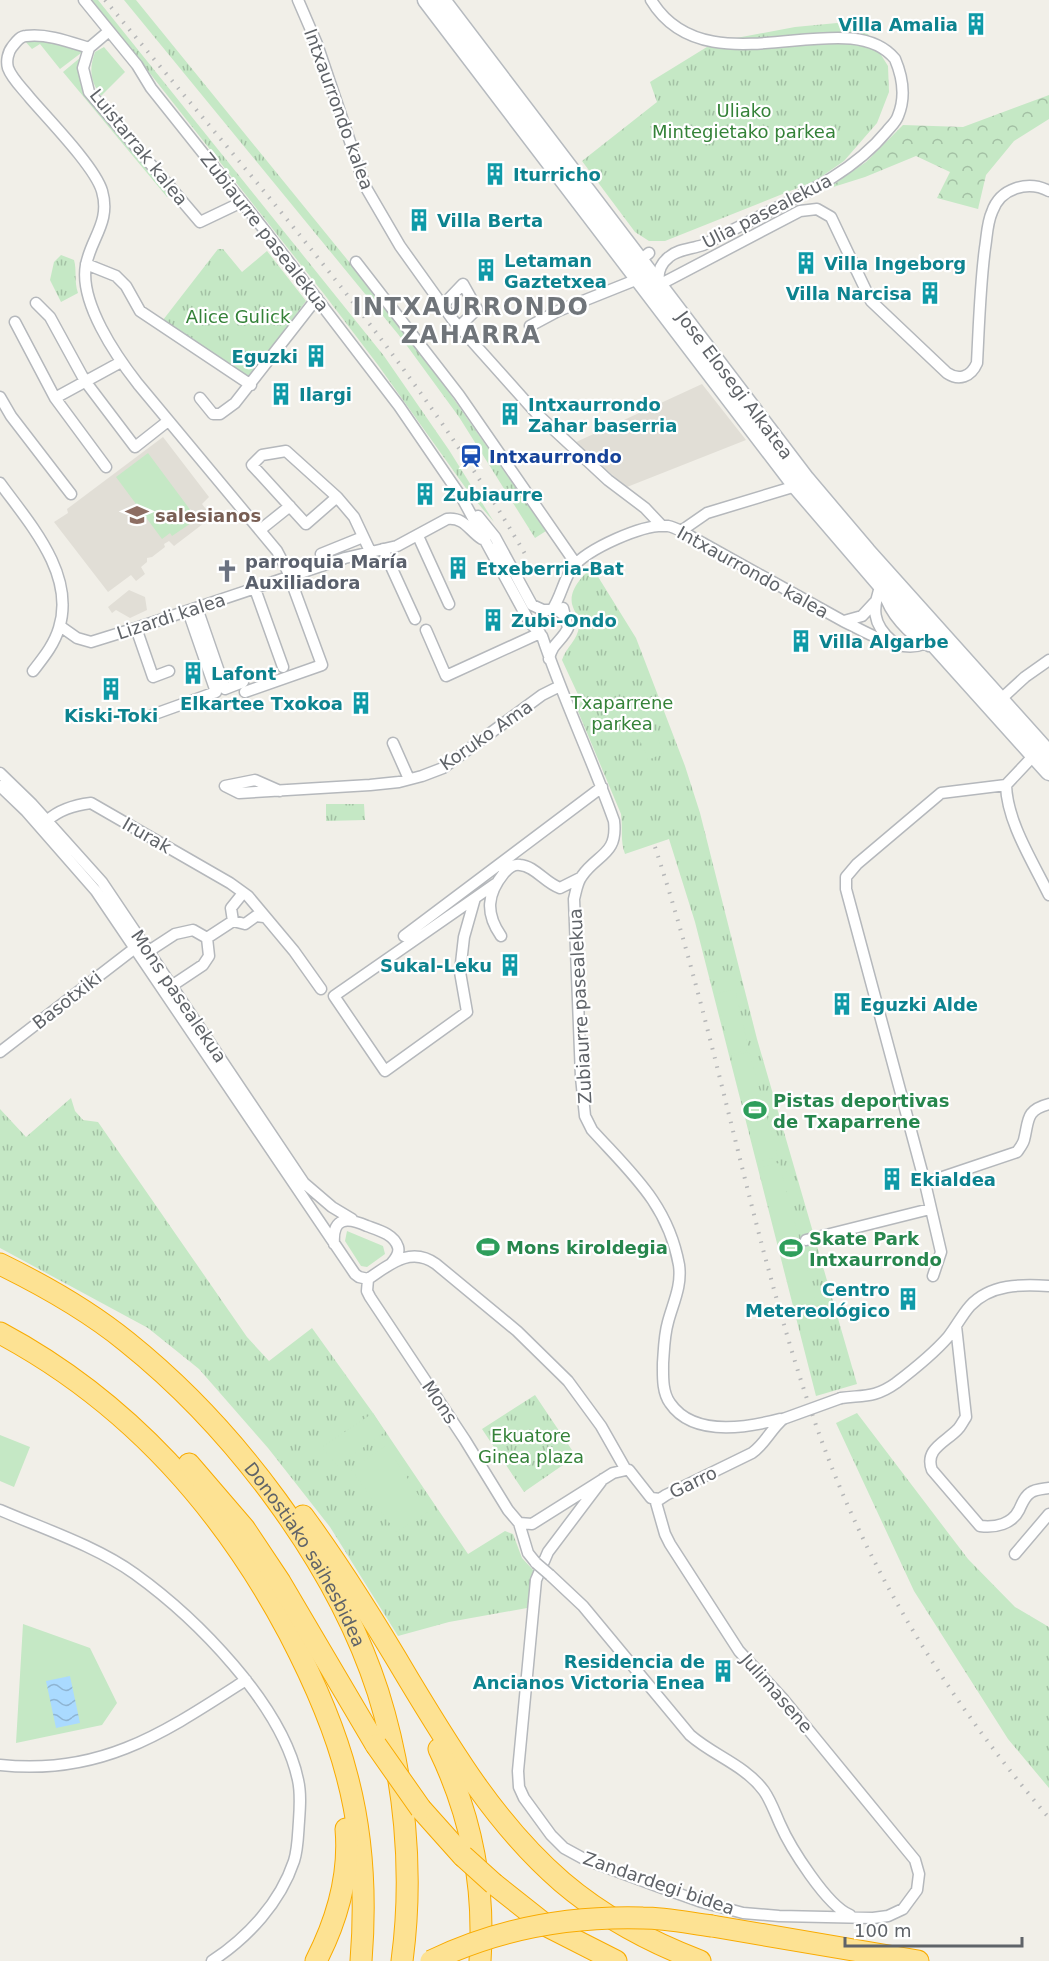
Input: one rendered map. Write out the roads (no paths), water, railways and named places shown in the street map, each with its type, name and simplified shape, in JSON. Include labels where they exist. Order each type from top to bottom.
[{"type":"highway","name":"Donostiako saihesbidea","points":[[0,1264],[60,1296],[97,1320],[127,1341],[164,1374],[238,1452],[287,1516],[329,1583],[364,1655],[389,1733],[404,1821],[408,1902],[402,1961]]},
{"type":"highway","points":[[0,1333],[57,1367],[119,1415],[165,1458],[224,1528],[277,1611],[319,1691],[348,1778],[363,1869],[362,1961]]},
{"type":"highway","points":[[57,1367],[93,1381],[175,1449],[210,1486],[244,1528],[280,1582],[376,1745],[421,1809],[463,1856],[547,1926],[616,1961]]},
{"type":"highway","points":[[164,1374],[185,1384],[223,1422],[298,1510],[346,1578],[457,1758],[508,1828],[562,1882],[591,1904],[639,1934],[699,1961]]},
{"type":"highway","points":[[346,1578],[434,1740],[463,1809],[474,1855],[480,1899],[482,1925],[480,1961]]},
{"type":"highway","points":[[316,1961],[329,1935],[345,1874],[347,1841],[344,1799],[348,1778]]},
{"type":"highway","points":[[431,1961],[498,1935],[528,1928],[574,1920],[644,1918],[712,1926],[918,1961]]},
{"type":"main road","points":[[426,0],[796,486],[944,654],[1042,752],[1049,772]]},
{"type":"main road","name":"Jose Elosegi Alkatea","points":[[442,0],[640,254],[658,285],[806,479],[867,552],[932,639],[1000,700],[1042,752]]},
{"type":"street","name":"Zubiaurre pasealekua","points":[[84,0],[137,65],[151,88],[399,406],[462,498],[530,623],[541,635],[614,821],[613,840],[607,852],[580,878],[573,908],[581,1077],[585,1116],[592,1130],[632,1172],[655,1201],[674,1243],[679,1267],[679,1289],[668,1323],[664,1347],[663,1382],[669,1402],[679,1413],[690,1420],[719,1426],[755,1426],[783,1419],[842,1398],[864,1397],[889,1388],[948,1338],[977,1299],[992,1290],[1035,1285],[1049,1286]]},
{"type":"street","name":"Intxaurrondo kalea","points":[[298,0],[317,44],[365,186],[387,226],[442,306],[561,438],[608,480],[645,508],[662,526]]},
{"type":"street","points":[[651,0],[657,11],[673,23],[692,32],[728,32]]},
{"type":"street","points":[[109,31],[89,48],[60,40],[26,36],[17,41],[10,50],[7,60],[8,69],[20,87],[90,169],[101,187],[106,204],[100,229],[86,264],[85,279],[91,306],[121,362],[277,551],[290,578],[322,665],[244,687],[225,688],[192,610]]},
{"type":"street","name":"Ulia pasealekua","points":[[658,285],[658,274],[662,263],[672,254],[700,246],[818,188],[849,167],[878,142],[898,118],[903,96],[901,75],[888,44],[882,37]]},
{"type":"street","name":"Luistarrak kalea","points":[[89,48],[83,68],[89,92],[200,222],[242,202]]},
{"type":"street","points":[[658,285],[800,211],[811,209],[822,211],[835,221],[865,290],[878,310],[947,373],[963,377],[973,372],[977,363],[980,284],[991,212],[1000,198],[1013,189],[1029,185],[1049,191]]},
{"type":"street","points":[[530,326],[558,311],[638,279],[636,268],[640,254],[678,252]]},
{"type":"street","points":[[356,262],[459,395],[576,564]]},
{"type":"street","points":[[86,264],[116,276],[126,286],[141,311],[251,385]]},
{"type":"street","points":[[442,306],[463,284],[477,309],[459,327]]},
{"type":"street","points":[[200,398],[213,414],[220,414],[236,403],[317,298]]},
{"type":"street","points":[[36,303],[50,317],[85,381],[135,447],[168,421]]},
{"type":"street","points":[[15,322],[55,398],[106,467]]},
{"type":"street","points":[[55,398],[121,362]]},
{"type":"street","points":[[0,397],[10,416],[71,494]]},
{"type":"street","points":[[337,497],[306,524],[252,465],[262,455],[286,451],[337,497],[354,518],[370,551]]},
{"type":"street","points":[[0,483],[47,549],[60,578],[62,602],[60,627],[52,646],[33,671]]},
{"type":"street","points":[[681,531],[707,513],[796,486]]},
{"type":"street","name":"Zubiaurre pasealekua","points":[[462,498],[488,526],[529,601],[535,608],[550,610]]},
{"type":"street","points":[[260,530],[290,506]]},
{"type":"street","name":"Lizardi kalea","points":[[60,627],[77,638],[91,642],[370,551],[397,546],[453,518],[465,522],[477,536],[494,547],[500,556],[508,561]]},
{"type":"street","name":"Intxaurrondo kalea","points":[[550,610],[562,593],[567,576],[576,564],[591,551],[615,539],[662,526],[681,531],[843,621],[897,645],[908,647],[932,639]]},
{"type":"street","points":[[418,536],[449,604]]},
{"type":"street","points":[[321,554],[363,537]]},
{"type":"street","points":[[383,549],[415,619]]},
{"type":"street","points":[[862,630],[881,585]]},
{"type":"street","points":[[255,589],[283,667]]},
{"type":"street","name":"Intxaurrondo kalea","points":[[562,593],[564,615]]},
{"type":"street","points":[[874,602],[876,619],[880,627],[884,634],[897,645]]},
{"type":"street","name":"Intxaurrondo kalea","points":[[843,621],[862,616],[874,602]]},
{"type":"street","points":[[152,715],[216,692],[192,610]]},
{"type":"street","points":[[550,610],[564,615],[568,628],[563,637],[558,639],[550,640],[541,635],[538,620],[550,610]]},
{"type":"street","points":[[136,628],[153,676],[169,671]]},
{"type":"street","points":[[426,630],[446,676],[541,635]]},
{"type":"street","points":[[549,659],[558,639]]},
{"type":"street","points":[[1000,700],[1025,677],[1049,660]]},
{"type":"street","name":"Koruko Ama","points":[[280,791],[370,785],[409,779],[442,768],[542,695],[560,686]]},
{"type":"street","points":[[393,743],[409,779]]},
{"type":"street","points":[[933,1276],[941,1252],[925,1183],[846,889],[846,878],[857,864],[941,793],[1006,785],[1042,752]]},
{"type":"street","name":"Mons pasealekua","points":[[0,773],[48,820],[102,882],[173,985],[295,1171],[323,1200],[352,1219]]},
{"type":"street","points":[[1006,785],[1006,802],[1049,895]]},
{"type":"street","name":"Mons pasealekua","points":[[0,786],[26,811],[96,891],[334,1244]]},
{"type":"street","points":[[404,936],[602,787]]},
{"type":"street","points":[[986,788],[1006,802]]},
{"type":"street","name":"Irurak","points":[[48,820],[54,814],[75,806],[92,803],[230,883],[248,896],[294,951],[321,989]]},
{"type":"street","points":[[501,936],[490,912],[491,893],[508,868],[514,865],[528,867],[560,888],[580,878]]},
{"type":"street","points":[[475,898],[464,937],[460,972],[467,1012],[385,1071],[334,996],[495,884]]},
{"type":"street","points":[[233,921],[231,908],[243,893]]},
{"type":"street","points":[[207,938],[233,921],[245,924],[256,916],[264,917]]},
{"type":"street","points":[[149,951],[175,934],[194,930],[207,938]]},
{"type":"street","points":[[173,985],[203,965],[209,956],[207,938]]},
{"type":"street","name":"Basotxiki","points":[[0,1052],[135,948]]},
{"type":"street","points":[[925,1183],[1017,1152],[1024,1141],[1028,1118],[1037,1109],[1049,1104]]},
{"type":"street","points":[[806,1240],[930,1209]]},
{"type":"street","points":[[391,1264],[398,1255],[399,1249],[392,1238],[352,1219],[343,1221],[336,1227],[333,1233],[334,1244],[355,1274],[363,1279],[368,1279],[391,1264],[412,1255],[427,1257],[517,1331],[568,1381],[601,1426],[626,1470],[608,1476],[532,1524],[519,1523]]},
{"type":"street","name":"Mons","points":[[368,1279],[367,1291],[370,1297],[465,1440],[508,1510],[519,1523],[528,1553],[583,1606],[690,1735],[703,1747],[744,1770],[756,1781],[772,1803],[785,1833],[821,1891],[839,1909],[853,1916]]},
{"type":"street","points":[[956,1326],[966,1417],[931,1454],[929,1462],[932,1470],[980,1526],[995,1526],[1009,1522],[1030,1492],[1049,1488]]},
{"type":"street","name":"Garro","points":[[626,1470],[629,1470],[648,1495],[655,1499],[666,1496],[759,1448],[783,1419]]},
{"type":"street","points":[[755,1426],[763,1431],[765,1440]]},
{"type":"street","points":[[608,1476],[615,1454]]},
{"type":"street","name":"Zandardegi bidea","points":[[608,1476],[548,1552],[536,1580],[518,1771],[519,1787],[524,1798],[551,1835],[564,1848],[586,1860],[662,1888],[702,1902],[743,1912],[779,1916],[879,1918],[896,1914],[913,1897],[919,1882],[919,1874]]},
{"type":"street","name":"Julimasene","points":[[655,1499],[665,1534],[740,1652],[784,1700],[909,1851],[915,1860],[919,1874]]},
{"type":"street","points":[[0,1510],[96,1552],[133,1572],[179,1608],[246,1680],[271,1715],[298,1779],[300,1801],[294,1860],[276,1898],[252,1930],[212,1961]]},
{"type":"street","points":[[1015,1554],[1049,1514]]},
{"type":"street","points":[[0,1765],[57,1767],[84,1762],[135,1746],[180,1723],[246,1680]]},
{"type":"water","points":[[70,1676],[80,1723],[56,1728],[46,1681]]},
{"type":"railway","points":[[105,0],[272,201],[380,338],[480,480],[525,554]]},
{"type":"railway","points":[[655,847],[686,947],[782,1317],[801,1381],[835,1475],[868,1548],[912,1629],[990,1745],[1049,1818]]},
{"type":"place","name":"Villa Amalia","points":[[976,24]]},
{"type":"place","name":"Iturricho","points":[[495,174]]},
{"type":"place","name":"Villa Berta","points":[[419,220]]},
{"type":"place","name":"Villa Ingeborg","points":[[806,263]]},
{"type":"place","name":"Letaman Gaztetxea","points":[[486,270]]},
{"type":"place","name":"Villa Narcisa","points":[[930,293]]},
{"type":"place","name":"Eguzki","points":[[316,356]]},
{"type":"place","name":"Ilargi","points":[[281,394]]},
{"type":"place","name":"Intxaurrondo Zahar baserria","points":[[510,414]]},
{"type":"place","name":"Intxaurrondo","points":[[471,456]]},
{"type":"place","name":"Zubiaurre","points":[[425,494]]},
{"type":"place","name":"salesianos","points":[[137,515]]},
{"type":"place","name":"Etxeberria-Bat","points":[[458,568]]},
{"type":"place","name":"parroquia María Auxiliadora","points":[[227,571]]},
{"type":"place","name":"Zubi-Ondo","points":[[493,620]]},
{"type":"place","name":"Villa Algarbe","points":[[801,641]]},
{"type":"place","name":"Lafont","points":[[193,673]]},
{"type":"place","name":"Kiski-Toki","points":[[111,689]]},
{"type":"place","name":"Elkartee Txokoa","points":[[361,703]]},
{"type":"place","name":"Sukal-Leku","points":[[510,965]]},
{"type":"place","name":"Eguzki Alde","points":[[842,1004]]},
{"type":"place","name":"Pistas deportivas de Txaparrene","points":[[755,1110]]},
{"type":"place","name":"Ekialdea","points":[[892,1179]]},
{"type":"place","name":"Mons kiroldegia","points":[[488,1247]]},
{"type":"place","name":"Skate Park Intxaurrondo","points":[[791,1248]]},
{"type":"place","name":"Centro Metereológico","points":[[908,1299]]},
{"type":"place","name":"Residencia de Ancianos Victoria Enea","points":[[723,1671]]},
{"type":"district","name":"INTXAURRONDO ZAHARRA","points":[[471,321]]},
{"type":"park label","name":"Uliako Mintegietako parkea","points":[[744,120]]},
{"type":"park label","name":"Alice Gulick","points":[[238,316]]},
{"type":"park label","name":"Txaparrene parkea","points":[[622,712]]},
{"type":"park label","name":"Ekuatore Ginea plaza","points":[[531,1445]]}]
